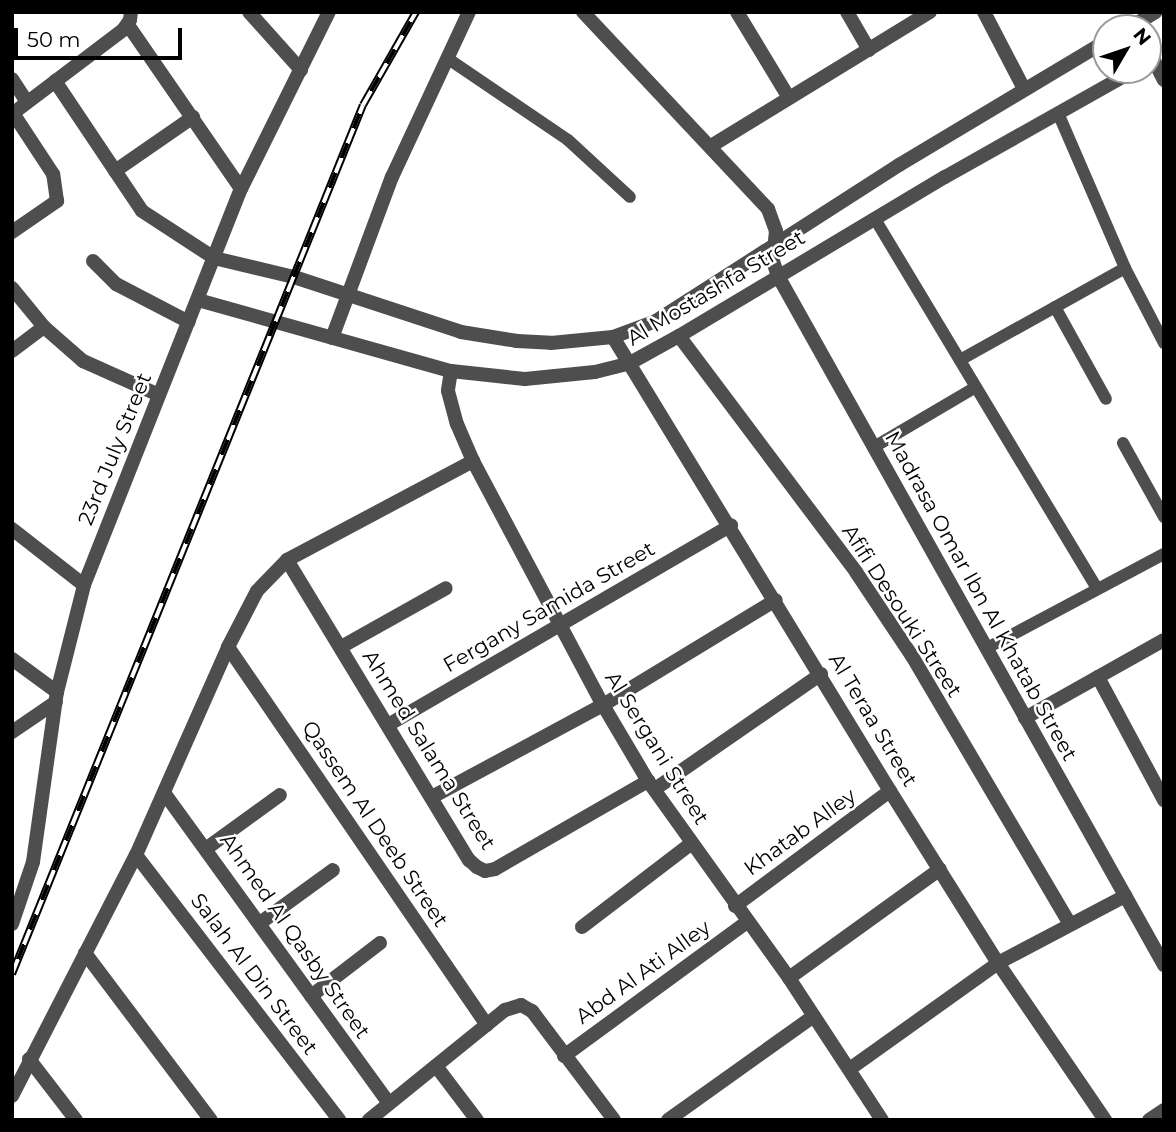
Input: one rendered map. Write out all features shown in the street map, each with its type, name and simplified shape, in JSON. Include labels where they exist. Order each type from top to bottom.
[{"type":"street","points":[[249,12],[301,70]]},
{"type":"street","name":"23rd July Street","points":[[12,924],[39,834],[57,697],[84,585],[241,189],[329,12]]},
{"type":"street","points":[[332,338],[392,177],[469,12]]},
{"type":"street","name":"Madrasa Omar Ibn Al Khatab Street","points":[[583,12],[768,209],[776,231],[774,261],[778,276],[1164,965]]},
{"type":"street","points":[[737,12],[789,98]]},
{"type":"street","points":[[847,12],[869,50]]},
{"type":"street","points":[[711,146],[930,12]]},
{"type":"street","points":[[984,12],[1024,89]]},
{"type":"street","points":[[12,232],[57,201],[53,174],[13,113],[129,18],[241,189]]},
{"type":"street","name":"Al Mostashfa Street","points":[[214,258],[294,276],[479,336],[551,343],[613,337],[656,321],[775,243],[1092,49]]},
{"type":"street","points":[[12,79],[27,102]]},
{"type":"street","points":[[55,81],[142,211],[214,258]]},
{"type":"street","name":"Al Mostashfa Street","points":[[198,300],[451,371],[525,379],[561,377],[630,363],[1110,84]]},
{"type":"street","points":[[115,172],[193,117]]},
{"type":"street","points":[[93,261],[116,284],[189,322]]},
{"type":"street","points":[[12,288],[44,327],[83,361],[159,395]]},
{"type":"street","points":[[12,351],[44,327]]},
{"type":"street","name":"Afifi Desouki Street","points":[[678,336],[877,604],[912,656],[1069,923]]},
{"type":"street","name":"Al Teraa Street","points":[[613,337],[731,525],[890,791],[999,963],[1105,1120]]},
{"type":"street","name":"Al Sergani Street","points":[[451,371],[450,399],[473,461],[603,705],[651,785],[789,978],[882,1120]]},
{"type":"street","points":[[12,1096],[136,855],[228,648],[257,591],[287,560],[473,461]]},
{"type":"street","name":"Fergany Samida Street","points":[[388,725],[731,525]]},
{"type":"street","points":[[12,529],[84,585]]},
{"type":"street","name":"Ahmed Salama Street","points":[[287,560],[469,860],[485,871],[507,862],[651,785]]},
{"type":"street","points":[[341,647],[446,588]]},
{"type":"street","points":[[432,797],[603,705],[776,600]]},
{"type":"street","points":[[1025,718],[1164,640]]},
{"type":"street","name":"Qassem Al Deeb Street","points":[[228,648],[487,1025]]},
{"type":"street","points":[[12,659],[57,697],[12,732]]},
{"type":"street","points":[[651,785],[821,674]]},
{"type":"street","points":[[1098,677],[1164,800]]},
{"type":"street","name":"Khatab Alley","points":[[735,906],[890,791]]},
{"type":"street","name":"Ahmed Al Qasby Street","points":[[165,794],[207,848],[389,1104]]},
{"type":"street","points":[[207,848],[280,795]]},
{"type":"street","points":[[582,927],[692,844]]},
{"type":"street","name":"Salah Al Din Street","points":[[136,855],[339,1120]]},
{"type":"street","points":[[789,978],[940,869]]},
{"type":"street","points":[[260,923],[333,870]]},
{"type":"street","points":[[850,1068],[999,963],[1069,923],[1125,896]]},
{"type":"street","name":"Abd Al Ati Alley","points":[[564,1056],[747,922]]},
{"type":"street","points":[[312,996],[380,943]]},
{"type":"street","points":[[85,953],[211,1120]]},
{"type":"street","points":[[369,1120],[505,1010],[521,1005],[532,1011],[614,1120]]},
{"type":"street","points":[[668,1120],[814,1016]]},
{"type":"street","points":[[29,1059],[76,1120]]},
{"type":"street","points":[[436,1066],[477,1120]]},
{"type":"street","points":[[1149,1120],[1164,1110]]},
{"type":"lane","points":[[447,58],[568,140],[630,197]]},
{"type":"lane","points":[[1058,113],[1125,268],[1164,343]]},
{"type":"lane","points":[[875,219],[1097,589]]},
{"type":"lane","points":[[960,360],[1125,268]]},
{"type":"lane","points":[[1055,307],[1106,400]]},
{"type":"lane","points":[[874,447],[976,387]]},
{"type":"lane","points":[[1123,443],[1164,517]]},
{"type":"lane","points":[[987,648],[1164,554]]},
{"type":"railway","points":[[12,974],[363,105],[416,12]]}]
